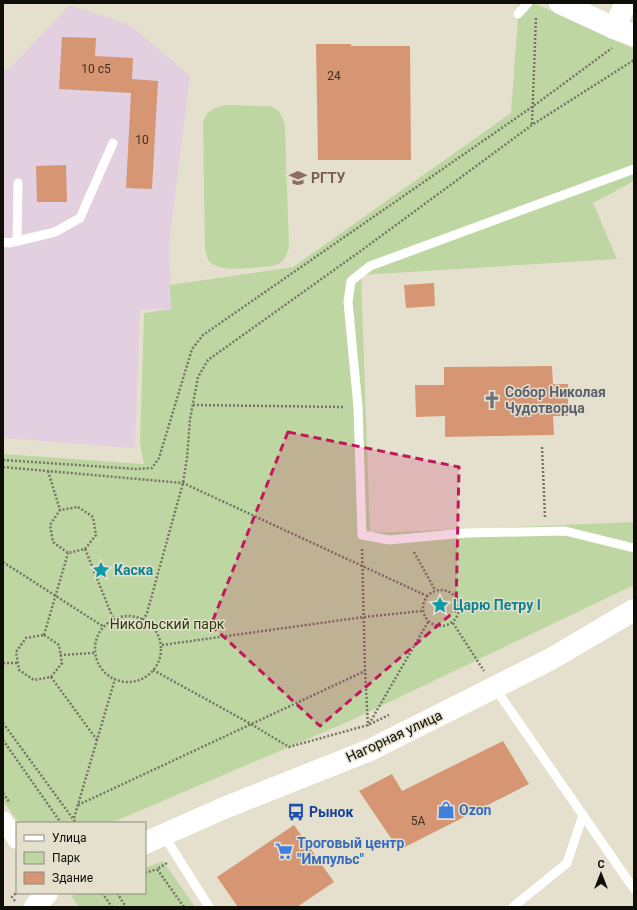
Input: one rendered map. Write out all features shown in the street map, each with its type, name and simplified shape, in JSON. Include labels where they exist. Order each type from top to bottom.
[{"type":"street","points":[[560,3],[614,38],[634,35]]},
{"type":"street","points":[[614,38],[626,3]]},
{"type":"street","name":"Нагорная улица","points":[[154,838],[224,808],[370,750],[552,659],[634,610]]},
{"type":"street","points":[[3,820],[16,839]]},
{"type":"street","points":[[35,907],[46,894]]},
{"type":"lane","points":[[518,14],[528,3]]},
{"type":"lane","points":[[3,242],[16,241],[55,232],[80,218],[114,143]]},
{"type":"lane","points":[[634,169],[370,266],[359,273],[351,281],[348,302],[358,407],[362,535],[389,540],[466,533],[565,531],[634,548]]},
{"type":"lane","points":[[16,241],[18,183]]},
{"type":"lane","points":[[495,688],[634,889]]},
{"type":"lane","points":[[513,907],[567,864],[583,815]]},
{"type":"lane","points":[[154,838],[178,858],[209,907]]},
{"type":"path","points":[[532,125],[536,12]]},
{"type":"path","points":[[3,460],[136,469],[152,468],[159,458],[192,349],[204,335],[532,107],[614,38]]},
{"type":"path","points":[[143,620],[147,613],[183,483],[198,377],[208,360],[362,250],[532,125],[634,60]]},
{"type":"path","points":[[193,405],[358,407]]},
{"type":"path","points":[[542,447],[546,532]]},
{"type":"path","points":[[3,468],[183,483],[427,596]]},
{"type":"path","points":[[48,471],[60,510]]},
{"type":"path","points":[[78,507],[93,517],[96,535],[86,549],[68,553],[53,542],[50,525],[60,510],[78,507]]},
{"type":"path","points":[[362,535],[365,671],[370,750]]},
{"type":"path","points":[[407,539],[435,590]]},
{"type":"path","points":[[86,549],[114,618]]},
{"type":"path","points":[[44,635],[68,553]]},
{"type":"path","points":[[3,562],[104,627]]},
{"type":"path","points":[[435,590],[448,590],[458,599],[460,612],[453,623],[440,627],[428,622],[422,611],[424,598],[435,590]]},
{"type":"path","points":[[162,645],[364,617],[422,611]]},
{"type":"path","points":[[134,615],[143,620],[153,626],[162,645],[158,665],[142,680],[122,682],[103,672],[94,653],[98,632],[114,618],[134,615]]},
{"type":"path","points":[[368,725],[428,622]]},
{"type":"path","points":[[453,623],[485,672],[478,675]]},
{"type":"path","points":[[44,635],[59,645],[60,655],[62,662],[51,677],[34,680],[19,670],[16,652],[26,638],[44,635]]},
{"type":"path","points":[[60,655],[94,653]]},
{"type":"path","points":[[3,663],[18,663]]},
{"type":"path","points":[[153,670],[289,746],[368,725],[396,712]]},
{"type":"path","points":[[78,805],[365,671]]},
{"type":"path","points":[[51,677],[97,740]]},
{"type":"path","points":[[74,818],[115,679]]},
{"type":"path","points":[[3,723],[76,822]]},
{"type":"path","points":[[3,740],[60,822]]},
{"type":"path","points":[[146,873],[157,869],[178,858]]},
{"type":"path","points":[[157,869],[184,907]]},
{"type":"path","points":[[103,894],[112,907]]},
{"type":"path","points":[[118,894],[126,907]]},
{"type":"highlighted area","points":[[288,432],[459,467],[456,610],[320,726],[211,625]]},
{"type":"shaded area","points":[[70,5],[130,25],[190,76],[169,244],[171,309],[140,309],[135,448],[3,438],[3,70],[9,69]]},
{"type":"green space","name":"Никольский парк","points":[[519,3],[534,3],[634,49],[634,181],[593,203],[617,259],[361,275],[370,533],[634,522],[634,585],[352,720],[113,822],[18,822],[3,801],[3,454],[144,464],[140,444],[144,313],[171,309],[170,285],[293,267],[511,113]]},
{"type":"green space","points":[[225,105],[270,106],[279,111],[283,119],[285,126],[289,248],[284,260],[276,265],[229,269],[214,265],[207,257],[205,249],[203,123],[208,113]]},
{"type":"green space","points":[[163,861],[195,907],[79,907],[71,896],[77,894],[146,894],[146,868]]},
{"type":"building","points":[[62,37],[96,38],[95,56],[133,58],[132,79],[158,81],[152,189],[126,188],[131,93],[59,89]]},
{"type":"building","points":[[316,44],[351,44],[351,46],[410,46],[411,160],[318,160]]},
{"type":"building","points":[[66,165],[67,202],[37,202],[36,166]]},
{"type":"building","points":[[434,283],[435,306],[406,308],[404,285]]},
{"type":"building","name":"Собор Николая Чудотворца","points":[[552,366],[553,384],[568,384],[568,416],[553,416],[554,435],[445,437],[445,416],[416,417],[415,385],[444,385],[444,367]]},
{"type":"building","points":[[503,741],[529,784],[399,850],[359,791],[392,774],[402,791]]},
{"type":"building","name":"Троговый центр \"Импульс\"","points":[[294,825],[334,882],[297,907],[238,907],[217,877]]},
{"type":"place","name":"РГТУ","points":[[298,178]]},
{"type":"place","name":"Собор Николая Чудотворца","points":[[492,400]]},
{"type":"place","name":"Каска","points":[[101,570]]},
{"type":"place","name":"Царю Петру I","points":[[440,605]]},
{"type":"place","name":"Ozon","points":[[446,810]]},
{"type":"place","name":"Рынок","points":[[296,812]]},
{"type":"place","name":"Троговый центр \"Импульс\"","points":[[284,851]]}]
